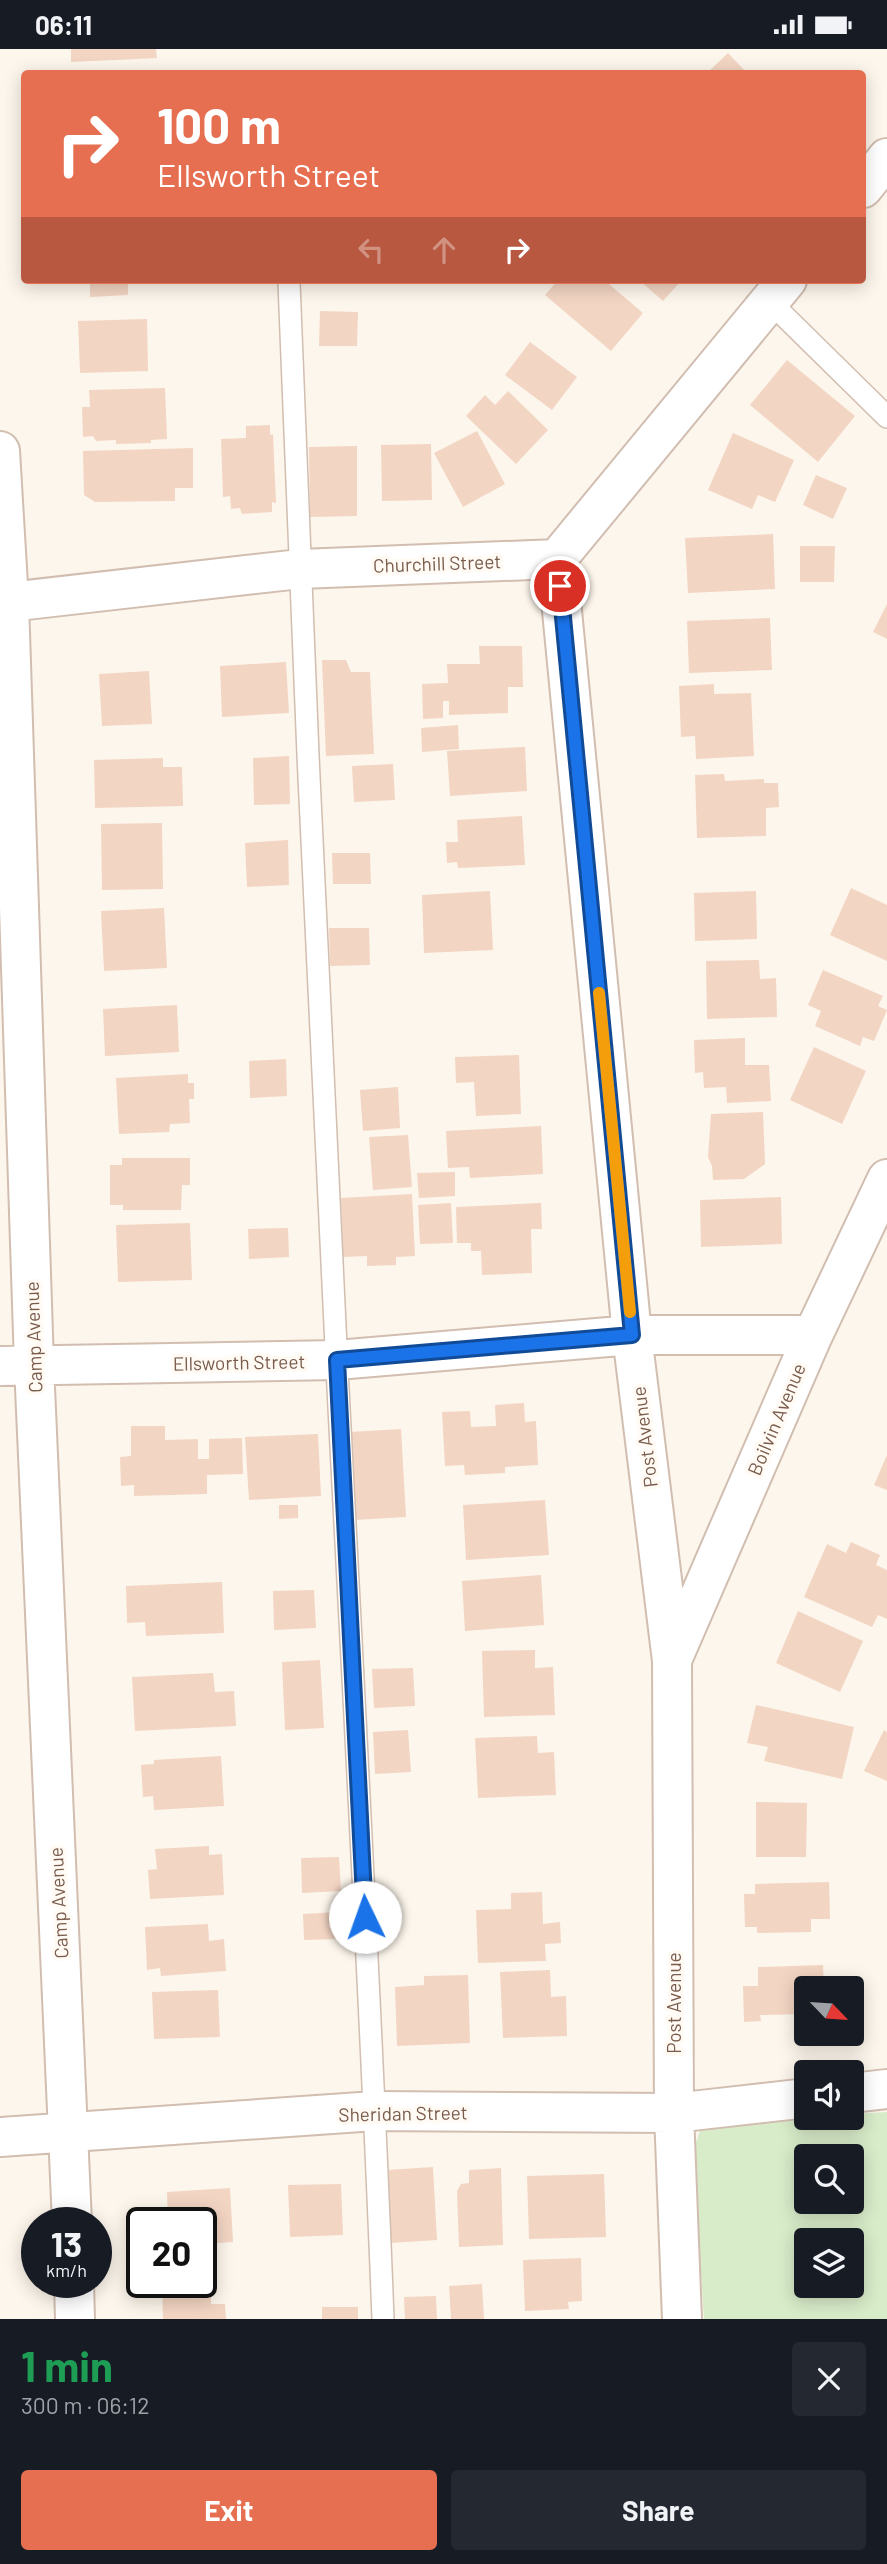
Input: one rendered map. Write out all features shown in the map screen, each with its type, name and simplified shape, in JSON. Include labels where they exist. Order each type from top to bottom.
[{"type":"street","points":[[866,184],[887,158]]},
{"type":"street","points":[[557,558],[778,291]]},
{"type":"street","name":"Camp Avenue","points":[[0,451],[5,602],[17,1365],[71,2207]]},
{"type":"street","name":"Churchill Street","points":[[5,602],[300,569],[557,558]]},
{"type":"street","name":"Post Avenue","points":[[557,558],[632,1335],[672,1661],[674,2112],[682,2319]]},
{"type":"street","name":"Boilvin Avenue","points":[[672,1661],[813,1335],[887,1179]]},
{"type":"street","name":"Ellsworth Street","points":[[17,1365],[337,1360],[632,1335],[813,1335]]},
{"type":"street","points":[[864,2092],[887,2089]]},
{"type":"street","name":"Sheridan Street","points":[[0,2137],[68,2130],[375,2111],[674,2112],[794,2099]]},
{"type":"street","points":[[74,2298],[75,2319]]},
{"type":"lane","points":[[289,284],[300,569],[383,2319]]},
{"type":"lane","points":[[778,291],[887,417]]},
{"type":"green space","points":[[887,2112],[887,2319],[704,2319],[693,2150],[700,2131],[717,2121],[794,2117],[794,2130],[864,2130],[864,2113]]},
{"type":"building","points":[[71,49],[156,49],[157,58],[71,62]]},
{"type":"building","points":[[728,53],[744,70],[710,70]]},
{"type":"building","points":[[90,284],[128,284],[128,295],[90,297]]},
{"type":"building","points":[[555,284],[609,284],[643,313],[611,351],[545,295]]},
{"type":"building","points":[[644,284],[678,284],[663,301]]},
{"type":"building","points":[[320,311],[358,312],[357,346],[319,346]]},
{"type":"building","points":[[147,319],[148,371],[80,373],[78,321]]},
{"type":"building","points":[[530,342],[577,377],[552,410],[505,375]]},
{"type":"building","points":[[787,360],[855,416],[818,462],[750,405]]},
{"type":"building","points":[[165,388],[167,439],[151,440],[151,443],[116,444],[116,440],[96,441],[93,436],[83,437],[82,407],[90,407],[89,390]]},
{"type":"building","points":[[508,391],[548,430],[516,464],[466,416],[485,395],[495,405]]},
{"type":"building","points":[[270,425],[270,435],[273,434],[276,503],[272,502],[272,512],[242,514],[240,508],[231,509],[230,496],[223,497],[221,439],[246,438],[246,426]]},
{"type":"building","points":[[477,431],[505,484],[463,507],[434,453]]},
{"type":"building","points":[[733,433],[794,460],[775,502],[758,495],[752,509],[708,490]]},
{"type":"building","points":[[431,444],[432,500],[382,501],[381,445]]},
{"type":"building","points":[[357,446],[357,516],[310,517],[309,447]]},
{"type":"building","points":[[193,448],[193,488],[175,488],[175,501],[95,502],[84,495],[83,451]]},
{"type":"building","points":[[816,475],[847,488],[833,519],[803,505]]},
{"type":"building","points":[[773,534],[775,589],[688,593],[685,538]]},
{"type":"building","points":[[800,546],[835,546],[834,582],[800,582]]},
{"type":"building","points":[[887,604],[887,639],[873,632]]},
{"type":"building","points":[[770,618],[772,670],[689,673],[687,621]]},
{"type":"building","points":[[479,646],[522,646],[523,687],[508,687],[508,713],[449,715],[449,701],[443,701],[443,718],[423,719],[422,684],[448,683],[447,664],[480,664]]},
{"type":"building","points":[[322,660],[346,660],[351,672],[370,672],[374,754],[326,756]]},
{"type":"building","points":[[286,662],[289,713],[222,717],[220,666]]},
{"type":"building","points":[[149,671],[152,724],[102,726],[99,674]]},
{"type":"building","points":[[714,684],[714,694],[751,693],[754,756],[696,759],[695,736],[681,737],[679,686]]},
{"type":"building","points":[[458,725],[459,749],[422,752],[421,728]]},
{"type":"building","points":[[525,747],[527,791],[450,796],[447,751]]},
{"type":"building","points":[[289,756],[290,804],[254,805],[253,758]]},
{"type":"building","points":[[163,758],[163,767],[182,767],[183,806],[95,808],[94,760]]},
{"type":"building","points":[[393,764],[395,800],[354,802],[352,766]]},
{"type":"building","points":[[724,774],[725,781],[764,779],[764,783],[778,783],[779,807],[766,808],[766,836],[697,838],[695,775]]},
{"type":"building","points":[[522,816],[525,865],[458,868],[457,862],[447,863],[446,842],[458,842],[457,820]]},
{"type":"building","points":[[162,823],[163,889],[102,890],[101,824]]},
{"type":"building","points":[[288,840],[289,885],[247,887],[245,843]]},
{"type":"building","points":[[332,853],[370,853],[371,884],[333,884]]},
{"type":"building","points":[[851,888],[887,905],[887,961],[830,935]]},
{"type":"building","points":[[490,891],[493,950],[424,953],[422,895]]},
{"type":"building","points":[[756,891],[757,939],[695,941],[694,893]]},
{"type":"building","points":[[164,908],[167,968],[104,971],[101,911]]},
{"type":"building","points":[[329,928],[369,928],[370,965],[330,966]]},
{"type":"building","points":[[759,960],[760,979],[776,978],[777,1017],[707,1019],[706,961]]},
{"type":"building","points":[[823,970],[883,996],[878,1006],[887,1010],[874,1041],[863,1037],[860,1046],[815,1026],[821,1011],[808,1005]]},
{"type":"building","points":[[177,1005],[179,1052],[105,1056],[103,1009]]},
{"type":"building","points":[[745,1038],[745,1065],[769,1065],[771,1101],[727,1103],[726,1087],[704,1088],[703,1072],[695,1073],[694,1040]]},
{"type":"building","points":[[814,1047],[866,1071],[842,1124],[790,1100]]},
{"type":"building","points":[[519,1055],[521,1114],[476,1116],[474,1082],[456,1083],[455,1057]]},
{"type":"building","points":[[286,1059],[287,1096],[250,1098],[249,1061]]},
{"type":"building","points":[[188,1074],[188,1083],[194,1083],[194,1099],[189,1099],[190,1123],[170,1124],[169,1132],[119,1134],[116,1078]]},
{"type":"building","points":[[398,1087],[400,1128],[363,1131],[360,1090]]},
{"type":"building","points":[[763,1112],[765,1164],[744,1179],[713,1180],[708,1157],[711,1114]]},
{"type":"building","points":[[541,1126],[543,1174],[470,1178],[469,1167],[448,1168],[446,1131]]},
{"type":"building","points":[[408,1135],[412,1187],[373,1190],[369,1137]]},
{"type":"building","points":[[122,1158],[190,1158],[190,1185],[182,1185],[181,1210],[123,1210],[123,1205],[110,1205],[110,1165],[122,1165]]},
{"type":"building","points":[[455,1172],[455,1196],[419,1198],[417,1173]]},
{"type":"building","points":[[412,1194],[415,1256],[396,1257],[396,1265],[367,1266],[367,1256],[343,1257],[341,1198]]},
{"type":"building","points":[[781,1197],[782,1244],[701,1247],[700,1200]]},
{"type":"building","points":[[451,1203],[453,1243],[420,1244],[418,1205]]},
{"type":"building","points":[[541,1203],[542,1229],[531,1229],[532,1273],[482,1275],[481,1251],[471,1251],[471,1243],[457,1243],[456,1207]]},
{"type":"building","points":[[190,1223],[192,1280],[118,1282],[116,1225]]},
{"type":"building","points":[[288,1228],[289,1257],[249,1259],[248,1229]]},
{"type":"building","points":[[524,1403],[525,1422],[536,1421],[538,1465],[505,1467],[505,1473],[465,1475],[464,1465],[445,1466],[442,1412],[470,1411],[471,1427],[496,1426],[495,1405]]},
{"type":"building","points":[[131,1426],[165,1426],[165,1440],[198,1439],[198,1459],[209,1459],[209,1439],[242,1438],[243,1474],[207,1475],[207,1494],[134,1496],[134,1485],[121,1486],[120,1457],[131,1456]]},
{"type":"building","points":[[401,1429],[406,1517],[355,1520],[350,1432]]},
{"type":"building","points":[[318,1434],[321,1496],[249,1500],[245,1437]]},
{"type":"building","points":[[887,1455],[887,1490],[874,1485]]},
{"type":"building","points":[[545,1500],[549,1555],[466,1560],[463,1505]]},
{"type":"building","points":[[279,1505],[298,1505],[298,1518],[279,1519]]},
{"type":"building","points":[[851,1542],[880,1555],[876,1565],[887,1570],[887,1619],[878,1615],[872,1627],[804,1597],[827,1544],[846,1553]]},
{"type":"building","points":[[541,1575],[544,1625],[465,1631],[462,1581]]},
{"type":"building","points":[[222,1582],[224,1633],[146,1636],[145,1622],[127,1623],[126,1586]]},
{"type":"building","points":[[314,1590],[316,1628],[274,1630],[273,1591]]},
{"type":"building","points":[[798,1611],[863,1641],[840,1692],[776,1663]]},
{"type":"building","points":[[535,1650],[535,1668],[553,1667],[555,1715],[484,1717],[482,1651]]},
{"type":"building","points":[[320,1660],[324,1728],[285,1730],[282,1662]]},
{"type":"building","points":[[413,1668],[415,1706],[374,1708],[372,1669]]},
{"type":"building","points":[[213,1673],[215,1692],[234,1691],[236,1726],[135,1731],[132,1677]]},
{"type":"building","points":[[756,1705],[854,1727],[842,1779],[764,1761],[768,1747],[747,1743]]},
{"type":"building","points":[[408,1730],[411,1772],[375,1774],[373,1732]]},
{"type":"building","points":[[884,1730],[887,1732],[887,1781],[864,1771]]},
{"type":"building","points":[[537,1736],[538,1753],[554,1752],[556,1795],[478,1798],[475,1738]]},
{"type":"building","points":[[221,1756],[224,1806],[154,1810],[153,1796],[143,1797],[141,1765],[154,1764],[154,1760]]},
{"type":"building","points":[[756,1802],[807,1803],[806,1857],[756,1857]]},
{"type":"building","points":[[209,1846],[209,1855],[222,1854],[224,1895],[150,1899],[148,1870],[157,1869],[155,1849]]},
{"type":"building","points":[[339,1857],[341,1891],[302,1893],[301,1858]]},
{"type":"building","points":[[829,1882],[830,1919],[811,1919],[811,1932],[757,1933],[757,1927],[745,1927],[744,1894],[755,1894],[755,1884]]},
{"type":"building","points":[[542,1892],[543,1924],[560,1922],[561,1943],[545,1944],[546,1961],[478,1963],[476,1910],[511,1909],[511,1893]]},
{"type":"building","points":[[338,1912],[339,1939],[304,1940],[303,1914]]},
{"type":"building","points":[[208,1924],[209,1941],[224,1939],[226,1971],[161,1976],[160,1968],[147,1970],[145,1927]]},
{"type":"building","points":[[823,1965],[824,1976],[794,1976],[794,2014],[760,2015],[761,2021],[744,2022],[743,1986],[758,1986],[758,1967]]},
{"type":"building","points":[[550,1970],[551,1997],[566,1996],[567,2036],[503,2038],[500,1972]]},
{"type":"building","points":[[468,1975],[470,2043],[397,2046],[395,1987],[424,1985],[424,1976]]},
{"type":"building","points":[[218,1990],[220,2037],[154,2039],[152,1992]]},
{"type":"building","points":[[433,2167],[437,2240],[391,2243],[387,2170]]},
{"type":"building","points":[[501,2168],[503,2245],[459,2247],[457,2191],[461,2184],[469,2183],[469,2170]]},
{"type":"building","points":[[604,2174],[606,2237],[529,2239],[527,2176]]},
{"type":"building","points":[[341,2184],[343,2235],[290,2237],[288,2185]]},
{"type":"building","points":[[230,2188],[233,2242],[217,2243],[217,2207],[167,2207],[167,2192]]},
{"type":"building","points":[[581,2258],[582,2301],[568,2302],[569,2309],[525,2311],[523,2260]]},
{"type":"building","points":[[482,2284],[484,2319],[451,2319],[449,2286]]},
{"type":"building","points":[[436,2296],[437,2319],[405,2319],[404,2297]]},
{"type":"building","points":[[162,2298],[211,2298],[211,2304],[225,2304],[226,2319],[163,2319]]},
{"type":"building","points":[[322,2307],[358,2307],[358,2319],[322,2319]]},
{"type":"slow traffic","points":[[599,993],[630,1312]]},
{"type":"route","points":[[365,1917],[337,1360],[632,1335],[560,586]]}]
